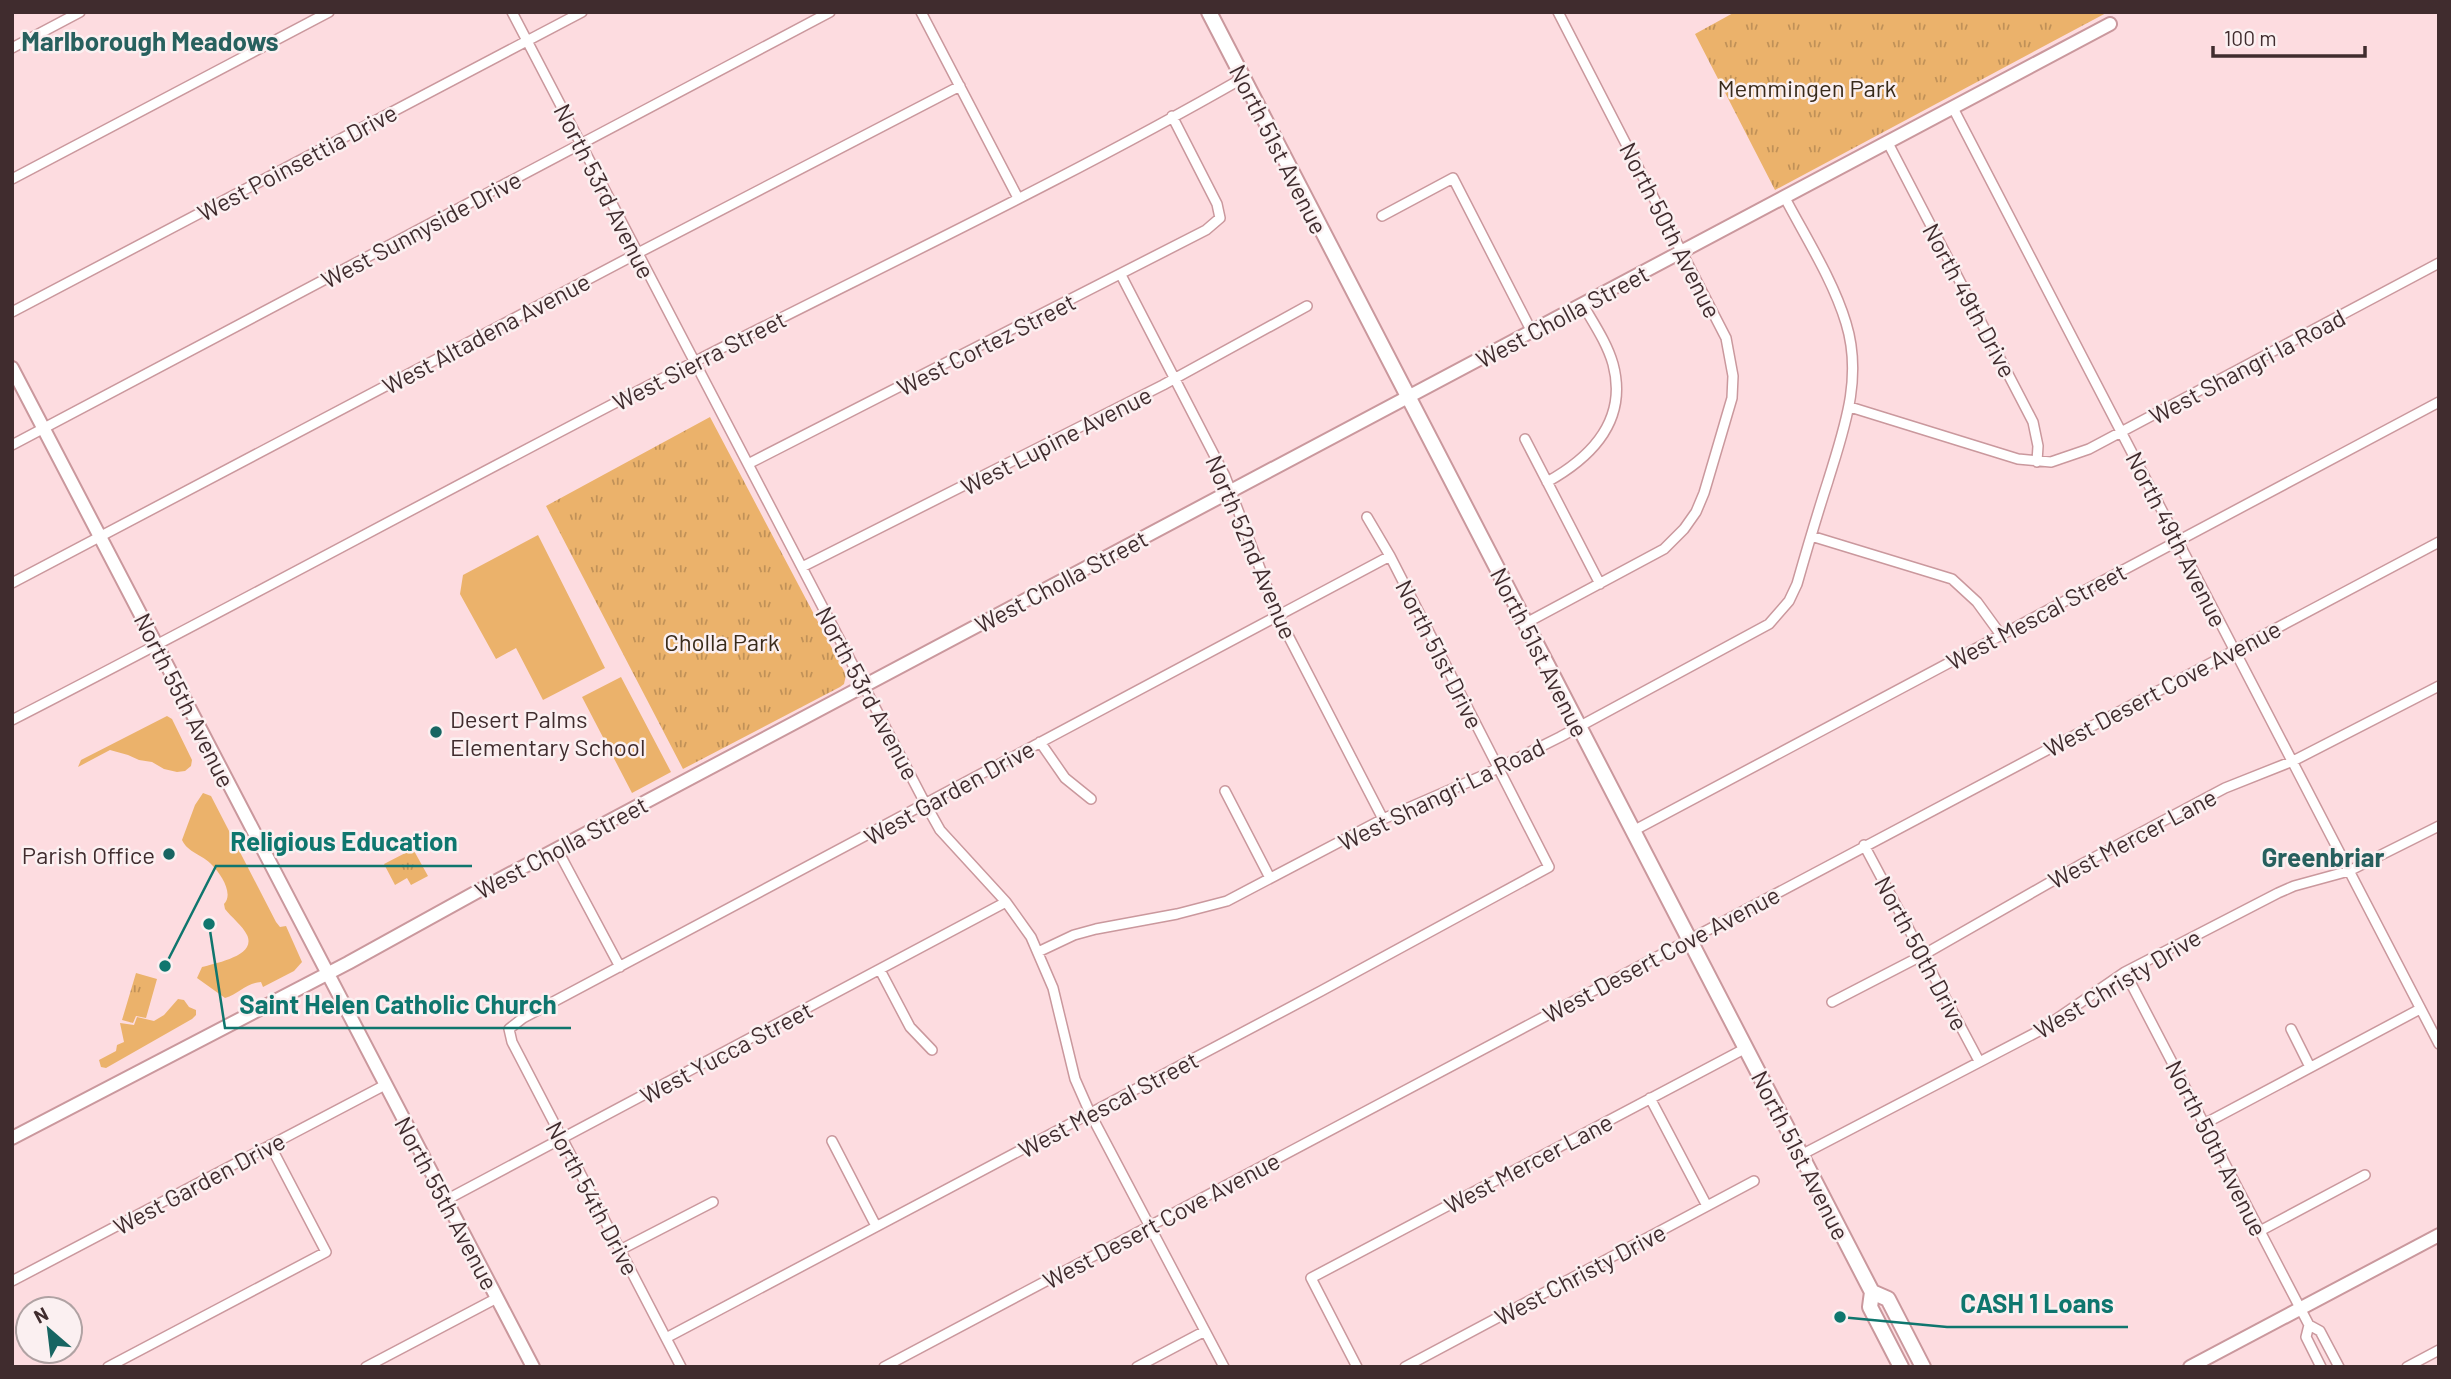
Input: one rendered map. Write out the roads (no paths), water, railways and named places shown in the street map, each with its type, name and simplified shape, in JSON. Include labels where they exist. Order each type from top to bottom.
[{"type":"main road","name":"North 51st Avenue","points":[[1209,12],[1872,1292],[1871,1307],[1901,1367]]},
{"type":"main road","name":"North 51st Avenue","points":[[1872,1292],[1888,1299],[1923,1367]]},
{"type":"street","points":[[12,48],[80,12]]},
{"type":"street","points":[[12,179],[328,12]]},
{"type":"street","name":"North 53rd Avenue","points":[[512,12],[940,830],[1006,902],[1031,937],[1053,988],[1075,1079],[1090,1113],[1224,1367]]},
{"type":"street","name":"West Poinsettia Drive","points":[[12,312],[582,12]]},
{"type":"street","name":"West Sunnyside Drive","points":[[12,445],[830,12]]},
{"type":"street","points":[[921,12],[1018,198]]},
{"type":"street","name":"North 50th Avenue","points":[[1558,12],[1726,338],[1731,359],[1732,398],[1696,512],[1664,549],[1600,584]]},
{"type":"street","name":"West Cholla Street","points":[[12,1138],[328,973],[556,849],[2110,24]]},
{"type":"street","name":"West Sierra Street","points":[[157,646],[694,362],[1018,198],[1242,78]]},
{"type":"street","name":"West Altadena Avenue","points":[[12,583],[960,86]]},
{"type":"street","name":"North 49th Avenue","points":[[1953,108],[2439,1044]]},
{"type":"street","name":"West Cortez Street","points":[[748,464],[1206,230],[1220,218],[1217,204],[1172,116]]},
{"type":"street","name":"North 49th Drive","points":[[1888,143],[2033,422],[2037,438],[2037,462]]},
{"type":"street","points":[[1382,216],[1453,178],[1532,332]]},
{"type":"street","name":"West Shangri La Road","points":[[1038,952],[1096,929],[1177,915],[1227,901],[1383,819],[1498,768],[1579,727],[1769,624],[1789,601],[1797,584],[1850,407],[1853,370],[1847,324],[1836,296],[1785,198]]},
{"type":"street","name":"West Shangri la Road","points":[[1850,407],[2018,459],[2051,462],[2070,457],[2122,432],[2439,263]]},
{"type":"street","name":"North 52nd Avenue","points":[[1121,275],[1231,491],[1278,616],[1383,819]]},
{"type":"street","points":[[1547,482],[1587,455],[1606,428],[1616,400],[1617,385],[1613,363],[1583,305]]},
{"type":"street","name":"West Lupine Avenue","points":[[802,568],[1175,379],[1307,306]]},
{"type":"street","name":"North 55th Avenue","points":[[12,368],[533,1367]]},
{"type":"street","name":"West Mescal Street","points":[[1633,831],[2439,402]]},
{"type":"street","points":[[1525,439],[1600,584],[1526,623]]},
{"type":"street","name":"North 51st Drive","points":[[1367,517],[1390,556],[1549,867]]},
{"type":"street","points":[[1811,536],[1952,579],[1977,602],[2001,635]]},
{"type":"street","name":"West Desert Cove Avenue","points":[[884,1367],[2439,542]]},
{"type":"street","name":"West Garden Drive","points":[[509,1029],[523,1018],[1390,556]]},
{"type":"street","points":[[12,720],[157,646]]},
{"type":"street","name":"West Mercer Lane","points":[[1832,1002],[2213,795],[2292,761],[2439,686]]},
{"type":"street","points":[[1040,742],[1065,778],[1091,799]]},
{"type":"street","points":[[1225,791],[1270,878]]},
{"type":"street","name":"West Christy Drive","points":[[1801,1155],[2039,1031],[2126,972],[2278,892],[2349,871],[2439,825]]},
{"type":"street","name":"North 50th Drive","points":[[1864,845],[1979,1061]]},
{"type":"street","points":[[556,849],[620,967]]},
{"type":"street","name":"West Mescal Street","points":[[666,1338],[1549,867]]},
{"type":"street","name":"West Yucca Street","points":[[446,1200],[1006,902]]},
{"type":"street","points":[[880,970],[910,1027],[932,1050]]},
{"type":"street","name":"North 50th Avenue","points":[[2126,972],[2309,1325]]},
{"type":"street","points":[[2204,1124],[2420,1009]]},
{"type":"street","points":[[2291,1028],[2310,1067]]},
{"type":"street","name":"North 54th Drive","points":[[509,1029],[512,1042],[681,1367]]},
{"type":"street","name":"West Mercer Lane","points":[[1357,1367],[1311,1279],[1746,1048]]},
{"type":"street","name":"West Garden Drive","points":[[12,1281],[385,1084]]},
{"type":"street","points":[[1650,1098],[1707,1206]]},
{"type":"street","points":[[832,1141],[876,1226]]},
{"type":"street","points":[[108,1367],[326,1252],[270,1145]]},
{"type":"street","points":[[2260,1231],[2365,1175]]},
{"type":"street","name":"West Christy Drive","points":[[1405,1367],[1754,1181]]},
{"type":"street","points":[[620,1250],[713,1202]]},
{"type":"street","points":[[2190,1367],[2439,1235]]},
{"type":"street","points":[[366,1367],[384,1363],[497,1298]]},
{"type":"street","points":[[2321,1367],[2306,1337],[2309,1325],[2320,1331],[2339,1367]]},
{"type":"street","points":[[1137,1367],[1205,1331]]},
{"type":"street","points":[[2407,1367],[2439,1350]]},
{"type":"place","name":"Desert Palms Elementary School","points":[[436,732]]},
{"type":"place","name":"Parish Office","points":[[169,854]]},
{"type":"place","name":"Saint Helen Catholic Church","points":[[209,924]]},
{"type":"place","name":"Religious Education","points":[[165,966]]},
{"type":"place","name":"CASH 1 Loans","points":[[1840,1317]]},
{"type":"district","name":"Marlborough Meadows","points":[[150,40]]},
{"type":"district","name":"Greenbriar","points":[[2323,856]]},
{"type":"park label","name":"Memmingen Park","points":[[1807,87]]},
{"type":"park label","name":"Cholla Park","points":[[722,641]]}]
